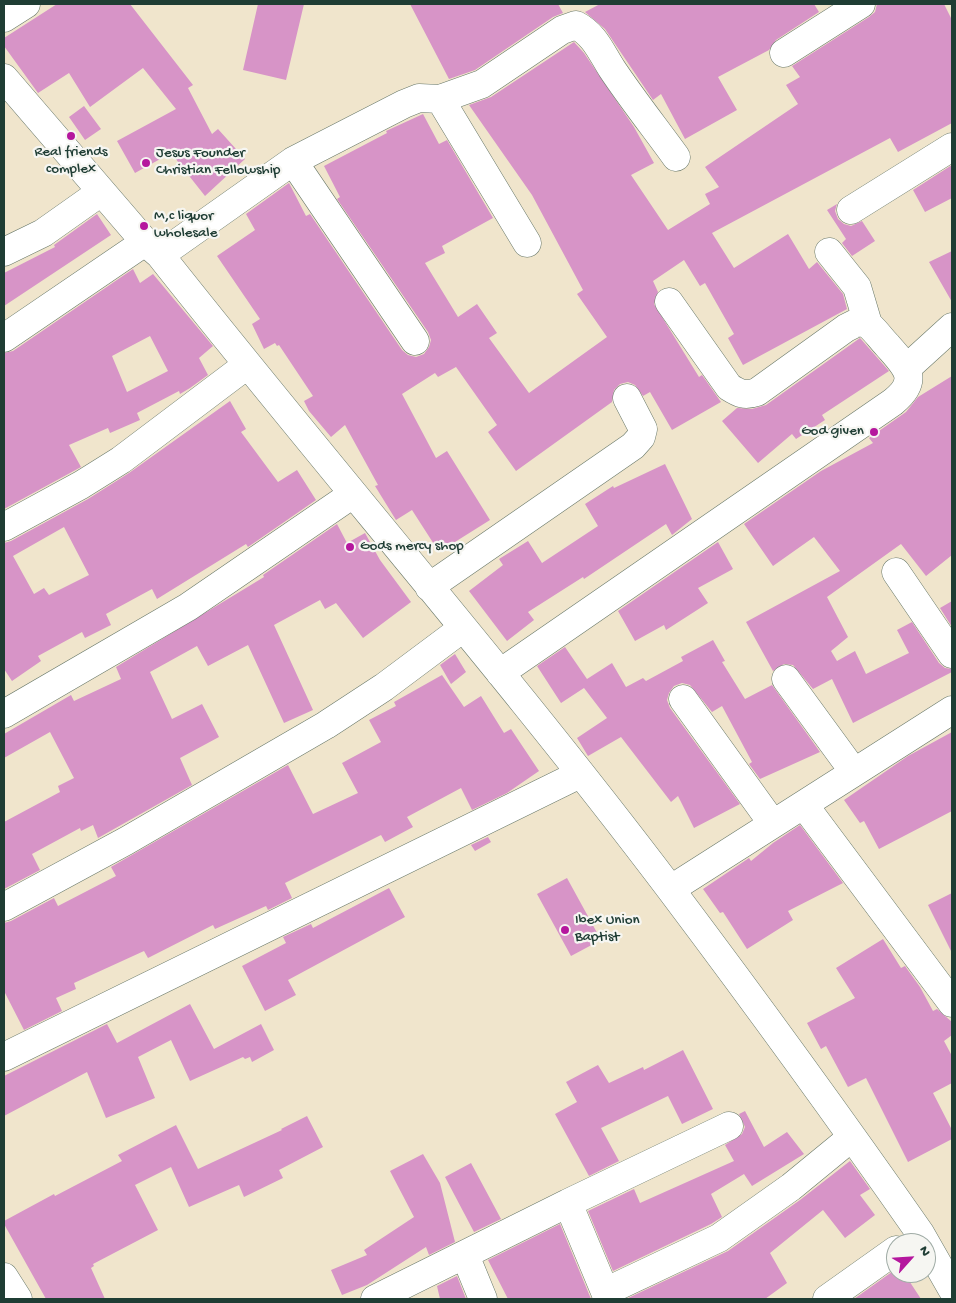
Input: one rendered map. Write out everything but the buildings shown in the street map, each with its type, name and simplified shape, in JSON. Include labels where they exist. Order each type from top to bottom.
[{"type":"street","points":[[4,18],[26,4]]},
{"type":"street","points":[[784,54],[861,4]]},
{"type":"street","points":[[4,338],[293,161],[404,104],[419,98],[440,99],[482,84],[562,30],[571,14],[597,42],[612,68],[676,157]]},
{"type":"street","points":[[4,78],[101,192],[152,248],[500,673],[671,889],[852,1137],[910,1233]]},
{"type":"street","points":[[440,99],[528,243]]},
{"type":"street","points":[[851,210],[952,148]]},
{"type":"street","points":[[293,161],[415,341]]},
{"type":"street","points":[[4,252],[43,232],[101,192]]},
{"type":"street","points":[[500,673],[893,402],[908,387],[907,368],[868,324],[857,287],[829,252]]},
{"type":"street","points":[[669,302],[729,387],[739,393],[748,395],[757,392],[846,328],[856,323],[868,324]]},
{"type":"street","points":[[907,368],[952,327]]},
{"type":"street","points":[[4,527],[81,485],[121,460],[247,365]]},
{"type":"street","points":[[429,587],[633,446],[643,429],[627,398]]},
{"type":"street","points":[[4,714],[188,607],[353,494]]},
{"type":"street","points":[[896,572],[952,654]]},
{"type":"street","points":[[4,907],[126,840],[326,725],[384,687],[463,628]]},
{"type":"street","points":[[786,679],[854,772]]},
{"type":"street","points":[[683,699],[773,824]]},
{"type":"street","points":[[671,889],[854,772],[951,714]]},
{"type":"street","points":[[4,1057],[580,774]]},
{"type":"street","points":[[804,805],[952,1003]]},
{"type":"street","points":[[379,1298],[729,1126]]},
{"type":"street","points":[[568,1204],[606,1296],[719,1238],[791,1187],[852,1137]]},
{"type":"street","points":[[465,1255],[483,1299]]},
{"type":"street","points":[[827,1299],[886,1257]]},
{"type":"street","points":[[936,1267],[952,1287]]},
{"type":"street","points":[[4,1277],[18,1299]]},
{"type":"place","name":"Real friends complex","points":[[71,136]]},
{"type":"place","name":"Jesus Founder Christian Fellowship","points":[[146,163]]},
{"type":"place","name":"M,c liquor wholesale","points":[[144,226]]},
{"type":"place","name":"God given","points":[[874,432]]},
{"type":"place","name":"Gods mercy shop","points":[[350,547]]},
{"type":"place","name":"Ibex Union Baptist","points":[[565,930]]}]
